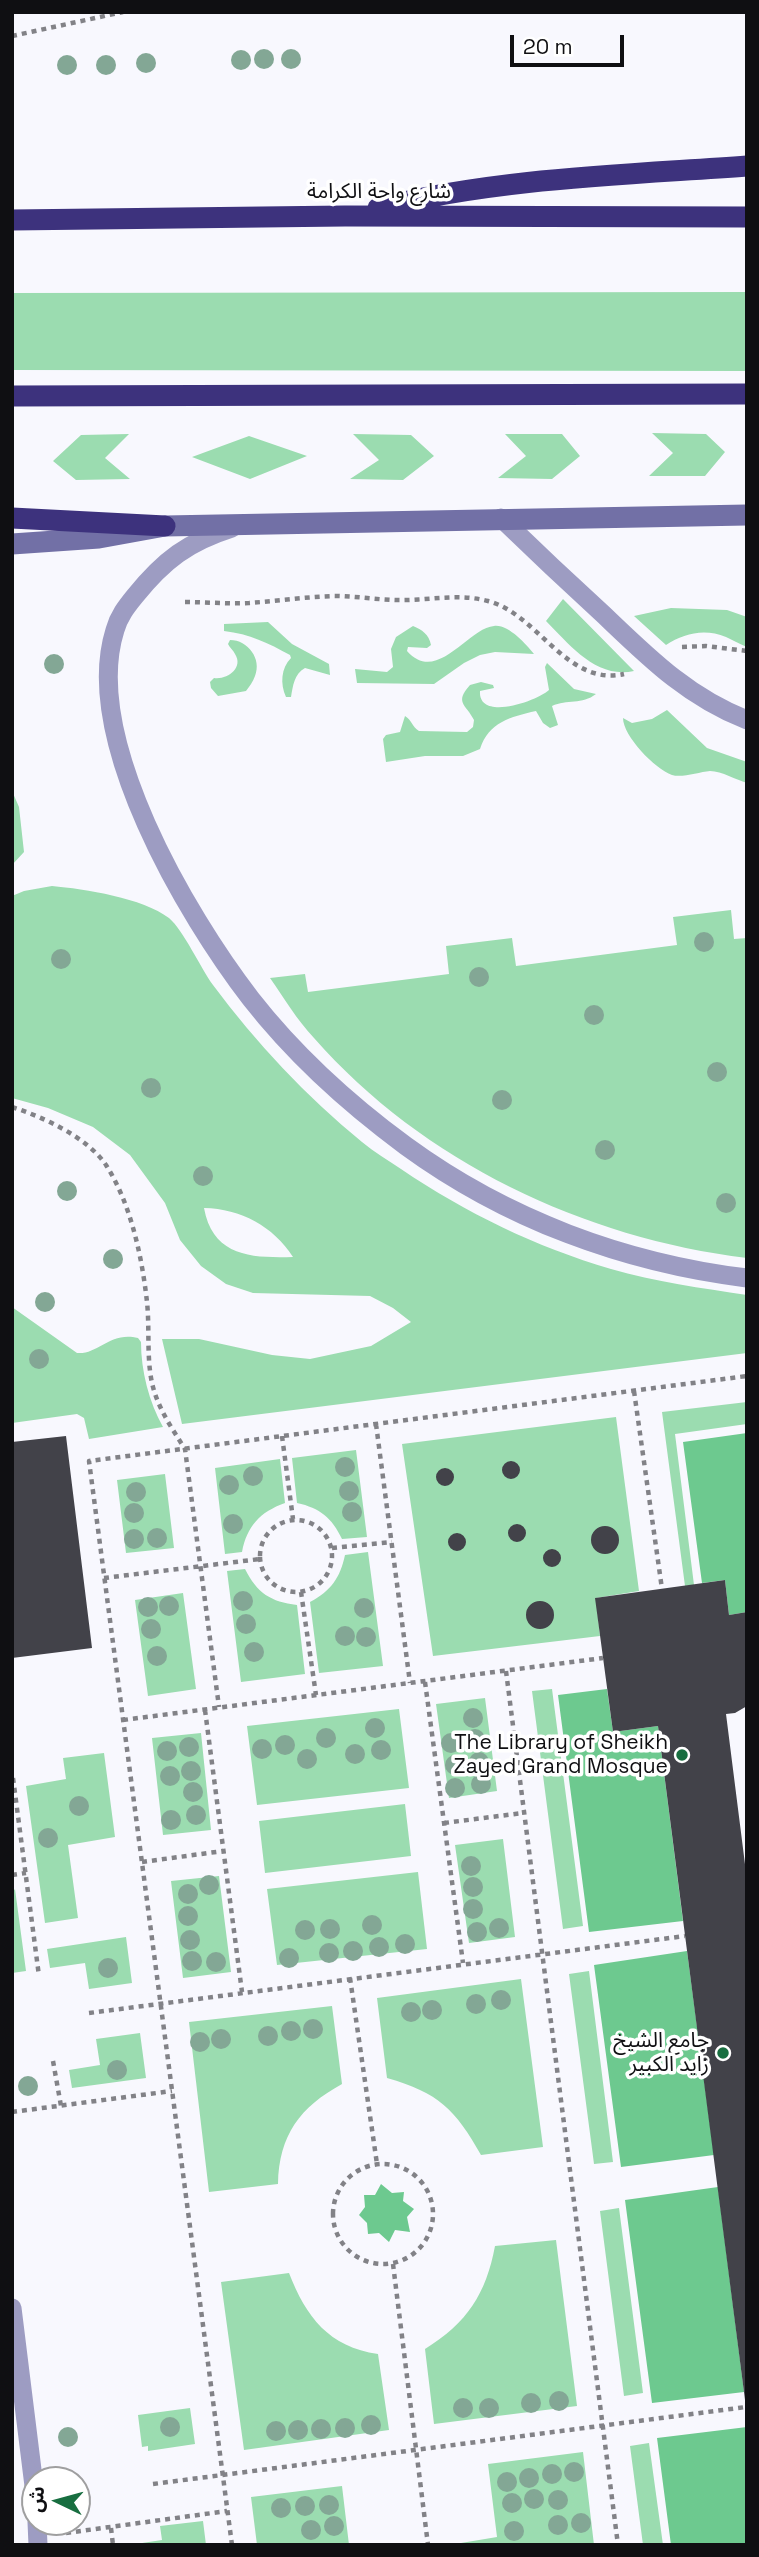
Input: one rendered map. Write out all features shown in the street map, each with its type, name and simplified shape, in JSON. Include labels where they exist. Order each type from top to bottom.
[{"type":"highway","points":[[345,216],[422,197],[489,186],[747,166]]},
{"type":"highway","name":"شارع واحة الكرامة","points":[[12,220],[345,216],[747,217]]},
{"type":"highway","points":[[12,396],[747,394]]},
{"type":"highway","points":[[12,518],[165,526]]},
{"type":"street","points":[[12,544],[99,538],[165,526],[747,514]]},
{"type":"lane","points":[[501,518],[687,690],[709,704],[747,720]]},
{"type":"lane","points":[[242,524],[192,543],[170,557],[151,575],[122,612],[114,632],[108,675],[108,699],[116,737],[143,817],[174,881],[210,943],[252,1000],[308,1062],[406,1147],[466,1185],[529,1218],[595,1245],[669,1265],[747,1278]]},
{"type":"lane","points":[[12,2308],[31,2466]]},
{"type":"path","points":[[12,36],[123,12]]},
{"type":"path","points":[[184,602],[247,603],[332,596],[387,600],[471,598],[491,601],[519,615],[575,665],[599,674],[614,676],[643,669],[672,649],[692,645],[747,651]]},
{"type":"path","points":[[12,1107],[56,1125],[76,1138],[105,1164],[121,1196],[142,1270],[154,1390],[185,1449],[219,1707]]},
{"type":"path","points":[[232,2545],[89,1461],[747,1376]]},
{"type":"path","points":[[634,1391],[662,1589]]},
{"type":"path","points":[[376,1424],[410,1683]]},
{"type":"path","points":[[282,1436],[293,1519]]},
{"type":"path","points":[[303,1520],[322,1530],[332,1548],[329,1572],[312,1589],[301,1592],[278,1588],[262,1570],[260,1559],[265,1537],[282,1522],[303,1520]]},
{"type":"path","points":[[332,1548],[392,1542]]},
{"type":"path","points":[[104,1578],[260,1559]]},
{"type":"path","points":[[301,1592],[316,1695]]},
{"type":"path","points":[[123,1720],[603,1658]]},
{"type":"path","points":[[506,1671],[618,2545]]},
{"type":"path","points":[[425,1682],[463,1963]]},
{"type":"path","points":[[205,1710],[242,1992]]},
{"type":"path","points":[[13,1778],[39,1976]]},
{"type":"path","points":[[444,1823],[523,1814]]},
{"type":"path","points":[[142,1862],[223,1851]]},
{"type":"path","points":[[12,1875],[26,1873]]},
{"type":"path","points":[[89,2013],[685,1936]]},
{"type":"path","points":[[350,1978],[377,2164]]},
{"type":"path","points":[[53,2061],[61,2106]]},
{"type":"path","points":[[12,2112],[172,2091]]},
{"type":"path","points":[[377,2164],[390,2164],[414,2174],[423,2182],[433,2205],[431,2232],[425,2243],[417,2253],[393,2264],[365,2262],[354,2255],[343,2245],[333,2220],[334,2206],[344,2183],[353,2174],[377,2164]]},
{"type":"path","points":[[393,2264],[428,2545]]},
{"type":"path","points":[[153,2484],[603,2428],[746,2407]]},
{"type":"path","points":[[91,2530],[227,2511]]},
{"type":"path","points":[[110,2528],[113,2545]]},
{"type":"shaded area","points":[[747,292],[747,371],[12,370],[12,293]]},
{"type":"shaded area","points":[[652,433],[706,434],[725,452],[705,476],[649,476],[673,453]]},
{"type":"shaded area","points":[[129,434],[105,458],[130,479],[76,480],[53,461],[81,435]]},
{"type":"shaded area","points":[[353,434],[411,435],[434,456],[403,480],[350,479],[379,460]]},
{"type":"shaded area","points":[[505,434],[562,434],[580,456],[552,479],[498,478],[526,456]]},
{"type":"shaded area","points":[[249,436],[307,456],[250,479],[192,457]]},
{"type":"shaded area","points":[[563,599],[634,671],[620,672],[596,665],[546,621]]},
{"type":"shaded area","points":[[671,608],[727,610],[747,617],[747,647],[718,634],[703,632],[680,637],[666,645],[634,616]]},
{"type":"shaded area","points":[[268,622],[292,644],[329,664],[330,675],[305,668],[296,677],[291,697],[286,697],[282,676],[290,655],[242,634],[224,631],[224,624]]},
{"type":"shaded area","points":[[413,626],[425,633],[431,645],[427,648],[408,647],[407,651],[418,660],[430,662],[441,659],[484,629],[494,626],[511,631],[534,654],[495,652],[480,655],[434,684],[357,683],[355,669],[387,672],[393,667],[391,649],[396,637]]},
{"type":"shaded area","points":[[230,640],[248,647],[255,657],[257,670],[246,691],[218,696],[211,688],[210,682],[214,678],[229,675],[237,664],[235,654],[228,644]]},
{"type":"shaded area","points":[[547,663],[574,689],[596,694],[585,700],[552,706],[558,725],[550,728],[543,723],[536,711],[502,722],[489,733],[480,749],[463,756],[425,756],[386,762],[383,739],[386,735],[400,732],[405,716],[419,731],[467,732],[473,727],[474,720],[462,700],[470,685],[481,682],[493,685],[494,688],[480,691],[482,700],[488,705],[498,707],[521,703],[549,690],[545,667]]},
{"type":"shaded area","points":[[667,710],[707,748],[747,762],[747,783],[715,771],[672,775],[649,759],[628,734],[623,718],[632,723],[652,719]]},
{"type":"shaded area","points":[[12,791],[19,807],[24,852],[12,865]]},
{"type":"shaded area","points":[[52,886],[97,892],[144,905],[169,918],[213,985],[264,1048],[321,1106],[367,1146],[476,1214],[556,1250],[644,1278],[747,1295],[747,1353],[182,1424],[162,1339],[199,1339],[272,1355],[310,1359],[371,1346],[411,1322],[393,1308],[370,1296],[253,1293],[226,1284],[201,1266],[180,1240],[165,1203],[130,1155],[93,1127],[48,1108],[12,1098],[12,896]],"holes":[[[204,1208],[243,1216],[266,1228],[293,1257],[249,1255],[225,1245],[209,1224]]]},
{"type":"shaded area","points":[[731,910],[734,939],[747,938],[747,1258],[686,1248],[626,1233],[567,1212],[510,1187],[456,1157],[405,1122],[357,1082],[308,1031],[270,978],[305,974],[308,992],[449,974],[446,946],[512,938],[516,966],[677,945],[673,917]]},
{"type":"shaded area","points":[[12,1307],[77,1353],[91,1351],[120,1338],[138,1338],[141,1342],[147,1386],[163,1427],[89,1439],[84,1418],[77,1414],[12,1423]]},
{"type":"shaded area","points":[[747,1402],[747,1424],[675,1434],[694,1585],[685,1586],[662,1412]]},
{"type":"shaded area","points":[[616,1417],[639,1591],[596,1598],[600,1636],[433,1656],[402,1444]]},
{"type":"shaded area","points":[[747,1433],[747,1612],[729,1615],[725,1580],[702,1583],[683,1442]]},
{"type":"shaded area","points":[[356,1450],[367,1537],[342,1539],[324,1515],[297,1503],[292,1458]]},
{"type":"shaded area","points":[[280,1459],[285,1503],[268,1511],[256,1521],[247,1535],[242,1552],[225,1554],[215,1468]]},
{"type":"shaded area","points":[[165,1474],[174,1548],[126,1553],[117,1480]]},
{"type":"shaded area","points":[[368,1552],[383,1666],[319,1673],[310,1602],[334,1583],[345,1555]]},
{"type":"shaded area","points":[[245,1569],[266,1595],[297,1605],[305,1674],[241,1682],[227,1571]]},
{"type":"shaded area","points":[[183,1593],[196,1689],[148,1696],[135,1600]]},
{"type":"shaded area","points":[[552,1689],[583,1926],[563,1929],[532,1691]]},
{"type":"shaded area","points":[[607,1689],[613,1732],[658,1726],[683,1921],[589,1932],[558,1695]]},
{"type":"shaded area","points":[[485,1698],[497,1791],[449,1798],[436,1704]]},
{"type":"shaded area","points":[[399,1709],[409,1788],[257,1805],[247,1726]]},
{"type":"shaded area","points":[[201,1733],[211,1830],[163,1835],[152,1738]]},
{"type":"shaded area","points":[[104,1753],[115,1837],[68,1845],[78,1918],[45,1923],[26,1786],[66,1779],[63,1758]]},
{"type":"shaded area","points":[[405,1804],[411,1856],[265,1873],[259,1821]]},
{"type":"shaded area","points":[[503,1839],[515,1937],[469,1943],[455,1845]]},
{"type":"shaded area","points":[[418,1872],[427,1949],[277,1965],[267,1889]]},
{"type":"shaded area","points":[[219,1876],[231,1972],[183,1978],[171,1881]]},
{"type":"shaded area","points":[[15,1889],[26,1971],[12,1973],[12,1893]]},
{"type":"shaded area","points":[[126,1937],[132,1983],[89,1989],[85,1963],[50,1968],[47,1949]]},
{"type":"shaded area","points":[[687,1951],[714,2155],[621,2167],[594,1965]]},
{"type":"shaded area","points":[[589,1971],[613,2162],[594,2164],[569,1974]]},
{"type":"shaded area","points":[[521,1979],[543,2147],[481,2155],[463,2126],[444,2105],[420,2090],[387,2078],[377,1998]]},
{"type":"shaded area","points":[[332,2006],[342,2084],[314,2102],[295,2124],[283,2151],[278,2184],[209,2192],[189,2022]]},
{"type":"shaded area","points":[[140,2033],[146,2078],[72,2088],[69,2070],[100,2065],[96,2039]]},
{"type":"shaded area","points":[[381,2184],[392,2193],[404,2192],[403,2201],[414,2209],[407,2217],[410,2232],[395,2230],[389,2242],[379,2233],[368,2234],[367,2223],[359,2215],[365,2207],[364,2195],[375,2195]]},
{"type":"shaded area","points":[[718,2187],[744,2392],[652,2403],[625,2200]]},
{"type":"shaded area","points":[[619,2208],[643,2393],[624,2396],[600,2211]]},
{"type":"shaded area","points":[[556,2240],[577,2406],[434,2424],[425,2349],[452,2329],[472,2306],[486,2279],[495,2246]]},
{"type":"shaded area","points":[[289,2273],[303,2303],[322,2327],[346,2345],[378,2354],[389,2430],[244,2450],[221,2282]]},
{"type":"shaded area","points":[[190,2408],[195,2444],[148,2451],[148,2446],[142,2447],[138,2415]]},
{"type":"shaded area","points":[[747,2427],[747,2545],[671,2545],[657,2438]]},
{"type":"shaded area","points":[[649,2443],[663,2545],[643,2545],[630,2446]]},
{"type":"shaded area","points":[[583,2452],[594,2545],[449,2545],[497,2537],[488,2464]]},
{"type":"shaded area","points":[[342,2486],[349,2545],[257,2545],[251,2497]]},
{"type":"shaded area","points":[[203,2521],[206,2545],[129,2545],[162,2540],[160,2526]]},
{"type":"building","points":[[66,1436],[92,1648],[12,1658],[12,1442]]},
{"type":"building","points":[[511,1461],[517,1464],[520,1470],[517,1476],[511,1479],[505,1476],[502,1470],[505,1464]]},
{"type":"building","points":[[445,1468],[451,1471],[454,1477],[451,1483],[445,1486],[439,1483],[436,1477],[439,1471]]},
{"type":"building","points":[[517,1524],[523,1527],[526,1533],[523,1539],[517,1542],[511,1539],[508,1533],[511,1527]]},
{"type":"building","points":[[605,1526],[615,1530],[619,1540],[615,1550],[605,1554],[595,1550],[591,1540],[595,1530]]},
{"type":"building","points":[[457,1533],[463,1536],[466,1542],[463,1548],[457,1551],[451,1548],[448,1542],[451,1536]]},
{"type":"building","points":[[552,1549],[558,1552],[561,1558],[558,1564],[552,1567],[546,1564],[543,1558],[546,1552]]},
{"type":"building","name":"جامع الشيخ زايد الكبير","points":[[725,1580],[729,1615],[747,1612],[747,1706],[735,1713],[726,1714],[747,1880],[745,2400],[658,1726],[613,1732],[595,1598]]},
{"type":"building","points":[[540,1601],[550,1605],[554,1615],[550,1625],[540,1629],[530,1625],[526,1615],[530,1605]]},
{"type":"place","name":"The Library of Sheikh Zayed Grand Mosque","points":[[682,1755]]},
{"type":"place","name":"جامع الشيخ زايد الكبير","points":[[723,2053]]}]
